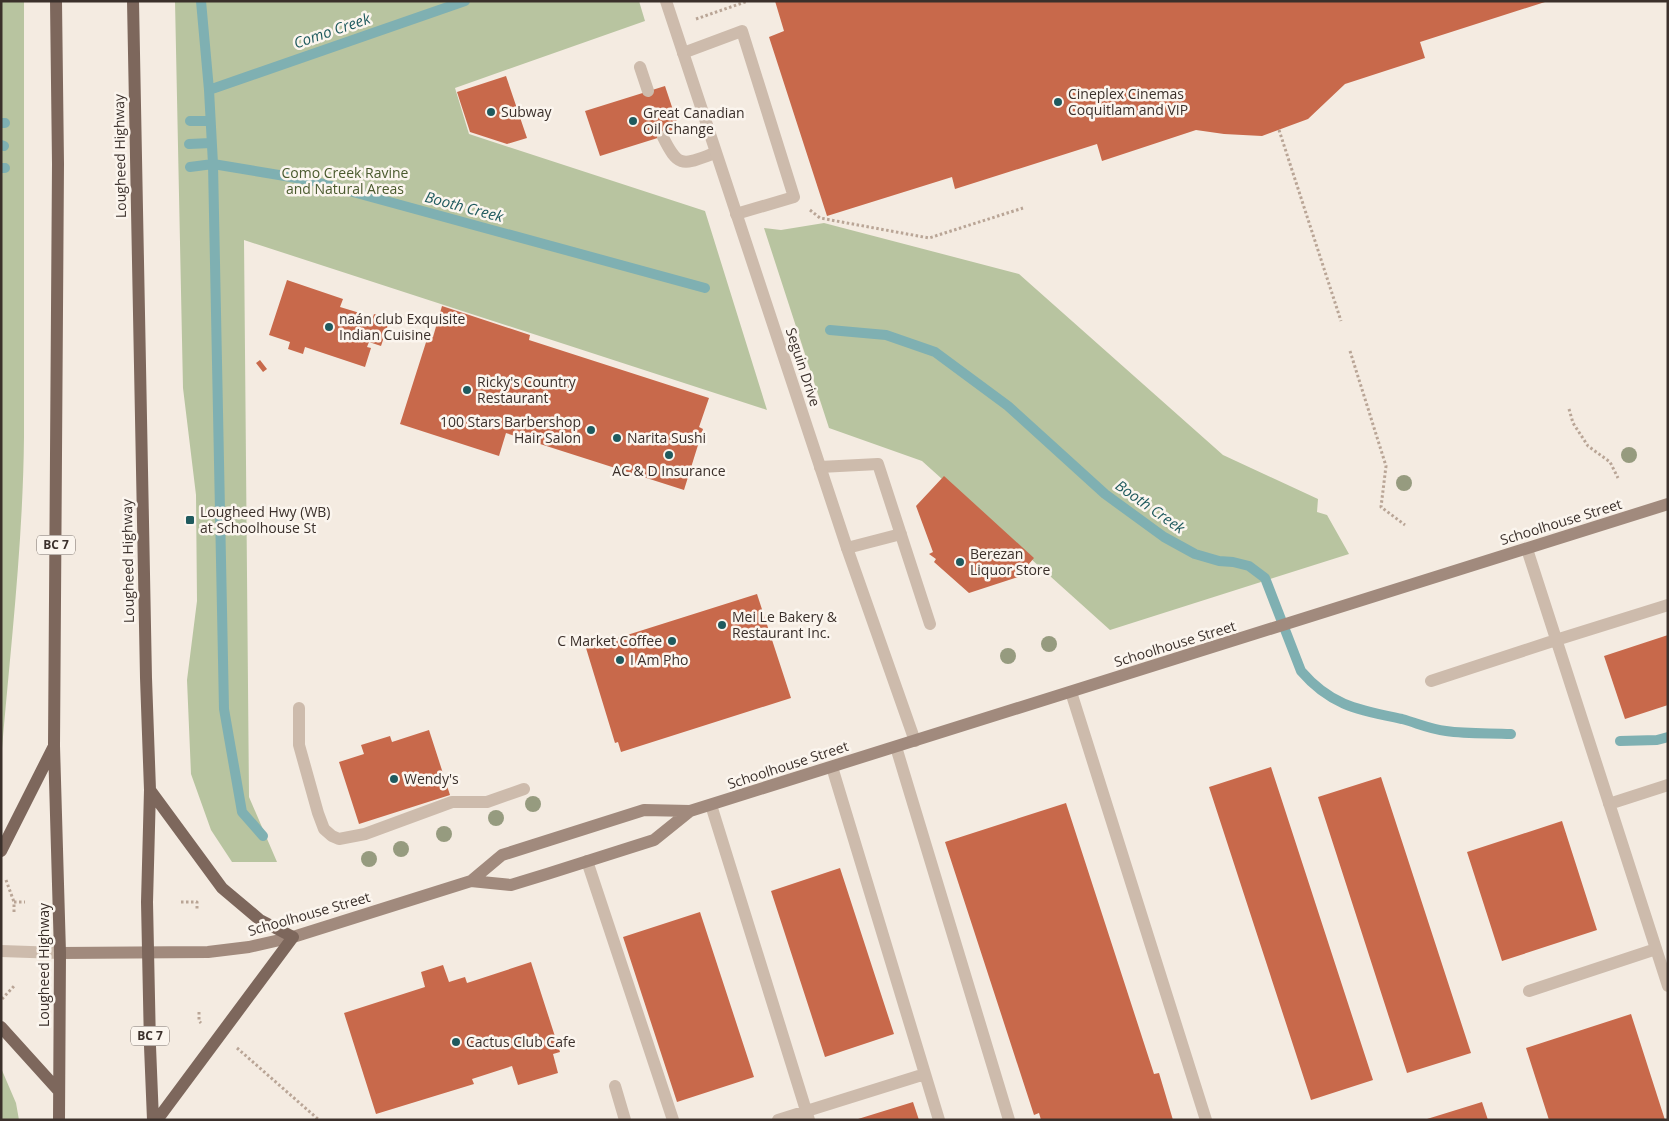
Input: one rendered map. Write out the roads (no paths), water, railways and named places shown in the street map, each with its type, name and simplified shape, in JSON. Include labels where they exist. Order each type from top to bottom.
[{"type":"main road","name":"Lougheed Highway","points":[[56,1],[58,174],[54,746],[60,953],[59,1120]]},
{"type":"main road","name":"Lougheed Highway","points":[[133,1],[146,678],[150,790],[147,902],[150,1046],[155,1120]]},
{"type":"main road","name":"Schoolhouse Street","points":[[472,881],[502,855],[644,810],[690,811],[711,805],[1668,504]]},
{"type":"main road","points":[[1,851],[54,746]]},
{"type":"main road","points":[[150,790],[222,888],[260,920],[293,937],[155,1120]]},
{"type":"main road","name":"Schoolhouse Street","points":[[60,953],[208,952],[249,947],[293,937],[472,881],[511,885],[654,840],[690,811]]},
{"type":"main road","points":[[1,1027],[58,1090]]},
{"type":"street","name":"Seguin Drive","points":[[666,1],[847,548],[915,741]]},
{"type":"street","points":[[683,53],[742,31],[794,197],[736,214]]},
{"type":"street","points":[[640,67],[648,91]]},
{"type":"street","points":[[662,137],[671,154],[681,162],[690,162],[715,153]]},
{"type":"street","points":[[820,467],[878,464],[930,624]]},
{"type":"street","points":[[847,548],[901,534]]},
{"type":"street","points":[[1528,549],[1668,986]]},
{"type":"street","points":[[1431,681],[1668,605]]},
{"type":"street","points":[[1071,692],[1206,1120]]},
{"type":"street","points":[[298,708],[299,744],[318,812],[324,829],[339,839],[365,834],[452,802],[487,802],[524,789]]},
{"type":"street","points":[[896,747],[1009,1120]]},
{"type":"street","points":[[832,766],[939,1120]]},
{"type":"street","points":[[1610,804],[1668,784]]},
{"type":"street","points":[[711,805],[808,1115]]},
{"type":"street","points":[[587,861],[673,1120]]},
{"type":"street","points":[[1529,990],[1656,949]]},
{"type":"street","name":"Schoolhouse Street","points":[[1,951],[60,953]]},
{"type":"street","points":[[778,1120],[808,1115],[925,1074]]},
{"type":"street","points":[[614,1086],[625,1120]]},
{"type":"waterway","points":[[201,1],[213,164],[224,709],[242,812],[263,836]]},
{"type":"waterway","name":"Como Creek","points":[[209,90],[465,1]]},
{"type":"waterway","points":[[190,121],[210,121]]},
{"type":"waterway","points":[[189,144],[211,143]]},
{"type":"waterway","name":"Booth Creek","points":[[190,167],[213,164],[309,180],[705,288]]},
{"type":"waterway","name":"Booth Creek","points":[[830,330],[886,335],[935,352],[1008,406],[1105,494],[1164,537],[1195,554],[1219,561],[1249,566],[1265,578],[1301,671],[1323,692],[1347,705],[1359,709],[1440,730],[1462,733],[1511,734]]},
{"type":"waterway","name":"Booth Creek","points":[[1620,741],[1657,740],[1668,737]]},
{"type":"place","name":"Cineplex Cinemas Coquitlam and VIP","points":[[1058,102]]},
{"type":"place","name":"Subway","points":[[491,112]]},
{"type":"place","name":"Great Canadian Oil Change","points":[[633,121]]},
{"type":"place","name":"naán club Exquisite Indian Cuisine","points":[[329,327]]},
{"type":"place","name":"Ricky's Country Restaurant","points":[[467,390]]},
{"type":"place","name":"100 Stars Barbershop Hair Salon","points":[[591,430]]},
{"type":"place","name":"Narita Sushi","points":[[617,438]]},
{"type":"place","name":"AC & D Insurance","points":[[669,455]]},
{"type":"place","name":"Lougheed Hwy (WB) at Schoolhouse St","points":[[190,520]]},
{"type":"place","name":"Berezan Liquor Store","points":[[960,562]]},
{"type":"place","name":"Mei Le Bakery & Restaurant Inc.","points":[[722,625]]},
{"type":"place","name":"C Market Coffee","points":[[672,641]]},
{"type":"place","name":"I Am Pho","points":[[620,660]]},
{"type":"place","name":"Wendy's","points":[[394,779]]},
{"type":"place","name":"Cactus Club Cafe","points":[[456,1042]]},
{"type":"park label","name":"Como Creek Ravine and Natural Areas","points":[[345,182]]}]
